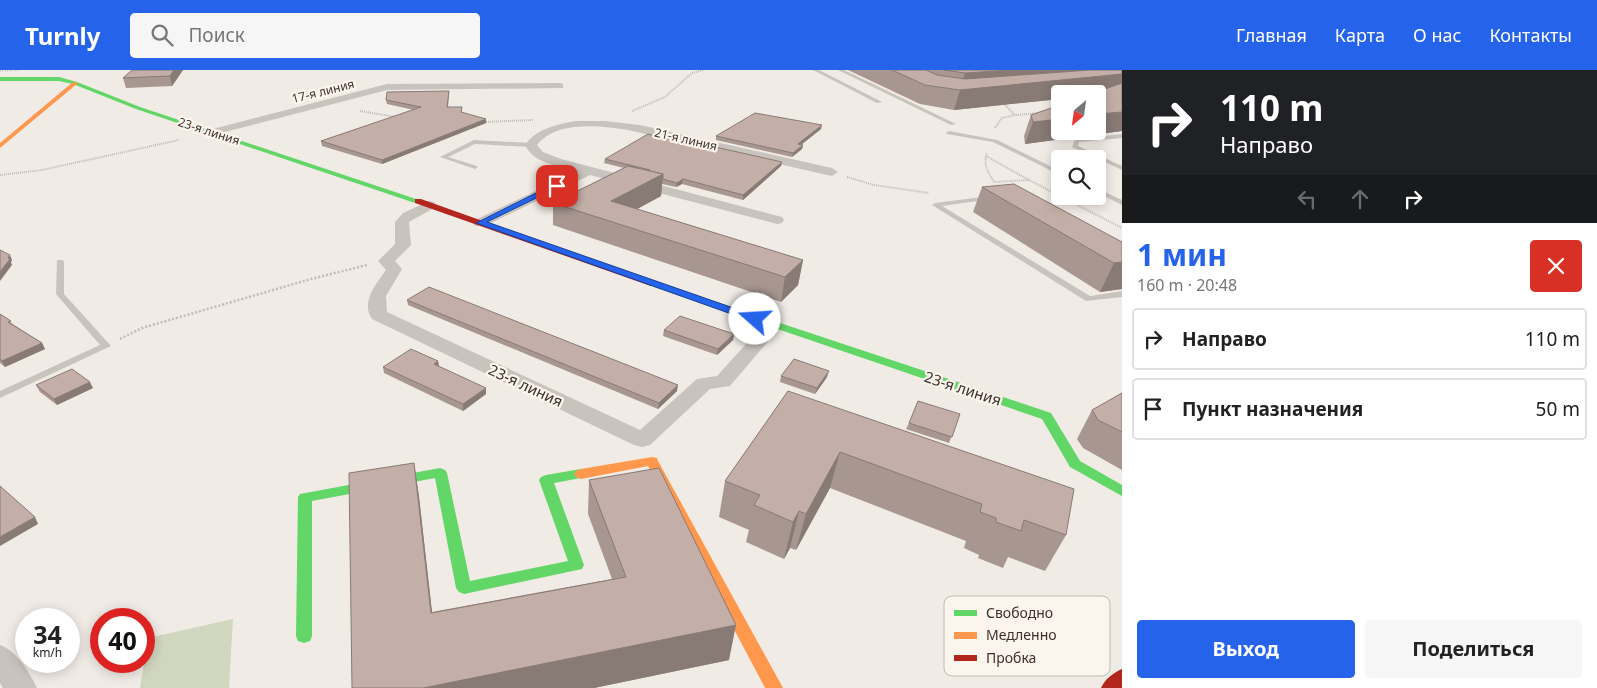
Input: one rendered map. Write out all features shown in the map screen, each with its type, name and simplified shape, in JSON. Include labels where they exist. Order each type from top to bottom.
[{"type":"street","name":"23-я линия","points":[[3,80],[59,79],[75,84],[138,108],[429,205],[773,325],[1048,416],[1075,464],[1122,491]]},
{"type":"street","points":[[0,146],[75,84]]},
{"type":"street","name":"17-я линия","points":[[214,132],[387,87],[560,86]]},
{"type":"street","name":"21-я линия","points":[[536,140],[564,127],[604,124],[661,133],[832,172]]},
{"type":"street","points":[[536,140],[533,151],[557,162],[776,220]]},
{"type":"street","points":[[480,223],[588,171]]},
{"type":"street","points":[[386,260],[403,245],[400,226],[404,218],[429,205]]},
{"type":"street","name":"23-я линия","points":[[386,260],[394,269],[377,296],[378,315],[642,440],[704,383],[723,382],[773,325]]},
{"type":"street","points":[[304,636],[305,497],[440,473],[464,588],[577,565],[546,480],[652,461],[774,688]]},
{"type":"street","points":[[0,658],[21,688]]},
{"type":"street","points":[[1110,688],[1122,677]]},
{"type":"lane","points":[[815,70],[879,102]]},
{"type":"lane","points":[[840,70],[953,124]]},
{"type":"lane","points":[[949,133],[995,141],[1051,169]]},
{"type":"lane","points":[[1122,136],[1077,140],[1076,147],[1122,168]]},
{"type":"lane","points":[[475,167],[443,157],[474,142],[536,140]]},
{"type":"lane","points":[[1106,195],[1122,203]]},
{"type":"lane","points":[[1003,196],[935,205],[1090,299],[1122,294]]},
{"type":"lane","points":[[0,395],[106,346],[60,294],[60,262]]},
{"type":"path","points":[[604,124],[665,97],[692,74],[704,70]]},
{"type":"path","points":[[1000,101],[1016,115],[1042,113]]},
{"type":"path","points":[[359,111],[403,119]]},
{"type":"path","points":[[482,122],[541,120]]},
{"type":"path","points":[[0,175],[42,170],[214,132]]},
{"type":"path","points":[[832,172],[874,185],[933,192]]},
{"type":"path","points":[[1029,180],[1051,191]]},
{"type":"path","points":[[1077,205],[1122,228]]},
{"type":"path","points":[[106,346],[142,328],[311,279],[386,260]]},
{"type":"green space","points":[[233,619],[229,688],[140,688],[142,673],[155,673],[155,636]]},
{"type":"building","points":[[132,70],[174,70],[170,76],[123,78]]},
{"type":"building","points":[[892,70],[926,70],[937,75],[965,79],[1091,70],[1122,70],[1122,74],[960,90],[925,85]]},
{"type":"building","points":[[944,70],[1011,70],[965,73]]},
{"type":"building","points":[[1122,83],[1122,112],[1106,113],[1106,89]]},
{"type":"building","points":[[449,91],[447,107],[462,107],[461,112],[486,119],[382,160],[321,141],[421,107],[386,100],[387,92]]},
{"type":"building","points":[[1051,108],[1051,120],[1033,122],[1031,115]]},
{"type":"building","points":[[755,113],[822,125],[798,144],[803,145],[793,153],[716,136]]},
{"type":"building","points":[[648,134],[782,162],[743,195],[683,179],[677,183],[663,179],[663,174],[605,159]]},
{"type":"building","points":[[628,166],[663,174],[611,201],[803,260],[785,277],[553,203]]},
{"type":"building","points":[[1014,184],[1122,242],[1122,262],[1114,263],[982,187]]},
{"type":"building","points":[[0,250],[10,255],[8,258],[10,259],[0,272]]},
{"type":"building","points":[[429,287],[678,385],[659,403],[407,300]]},
{"type":"building","points":[[0,314],[11,321],[8,322],[42,343],[2,361],[0,359]]},
{"type":"building","points":[[680,316],[734,334],[718,349],[664,330]]},
{"type":"building","points":[[411,349],[438,361],[434,364],[486,388],[463,404],[383,367]]},
{"type":"building","points":[[794,359],[829,371],[817,388],[781,376]]},
{"type":"building","points":[[72,369],[90,382],[54,399],[36,385]]},
{"type":"building","points":[[788,391],[1074,489],[1066,535],[1024,520],[1021,531],[996,522],[996,518],[980,512],[982,504],[840,452],[806,514],[799,511],[793,522],[754,505],[760,495],[725,481]]},
{"type":"building","points":[[1122,393],[1122,432],[1098,420],[1092,410]]},
{"type":"building","points":[[918,401],[960,414],[952,437],[909,423]]},
{"type":"building","points":[[414,463],[431,613],[626,577],[589,480],[659,468],[736,625],[423,688],[352,688],[349,473]]},
{"type":"building","points":[[0,486],[35,517],[0,537]]},
{"type":"railway","points":[[0,71],[18,70]]},
{"type":"traffic: fast","points":[[0,79],[59,79],[75,83],[138,108],[418,201]]},
{"type":"traffic: fast","points":[[651,283],[1047,416],[1075,464],[1122,491]]},
{"type":"traffic: fast","points":[[304,636],[305,497],[440,473],[464,588],[577,565],[546,480],[581,474]]},
{"type":"traffic: slow","points":[[0,146],[75,83]]},
{"type":"traffic: slow","points":[[581,474],[652,461],[774,688]]},
{"type":"traffic: jam","points":[[418,201],[651,283]]},
{"type":"traffic: jam","points":[[1110,688],[1122,677]]},
{"type":"route","points":[[557,186],[480,223],[755,319]]}]
